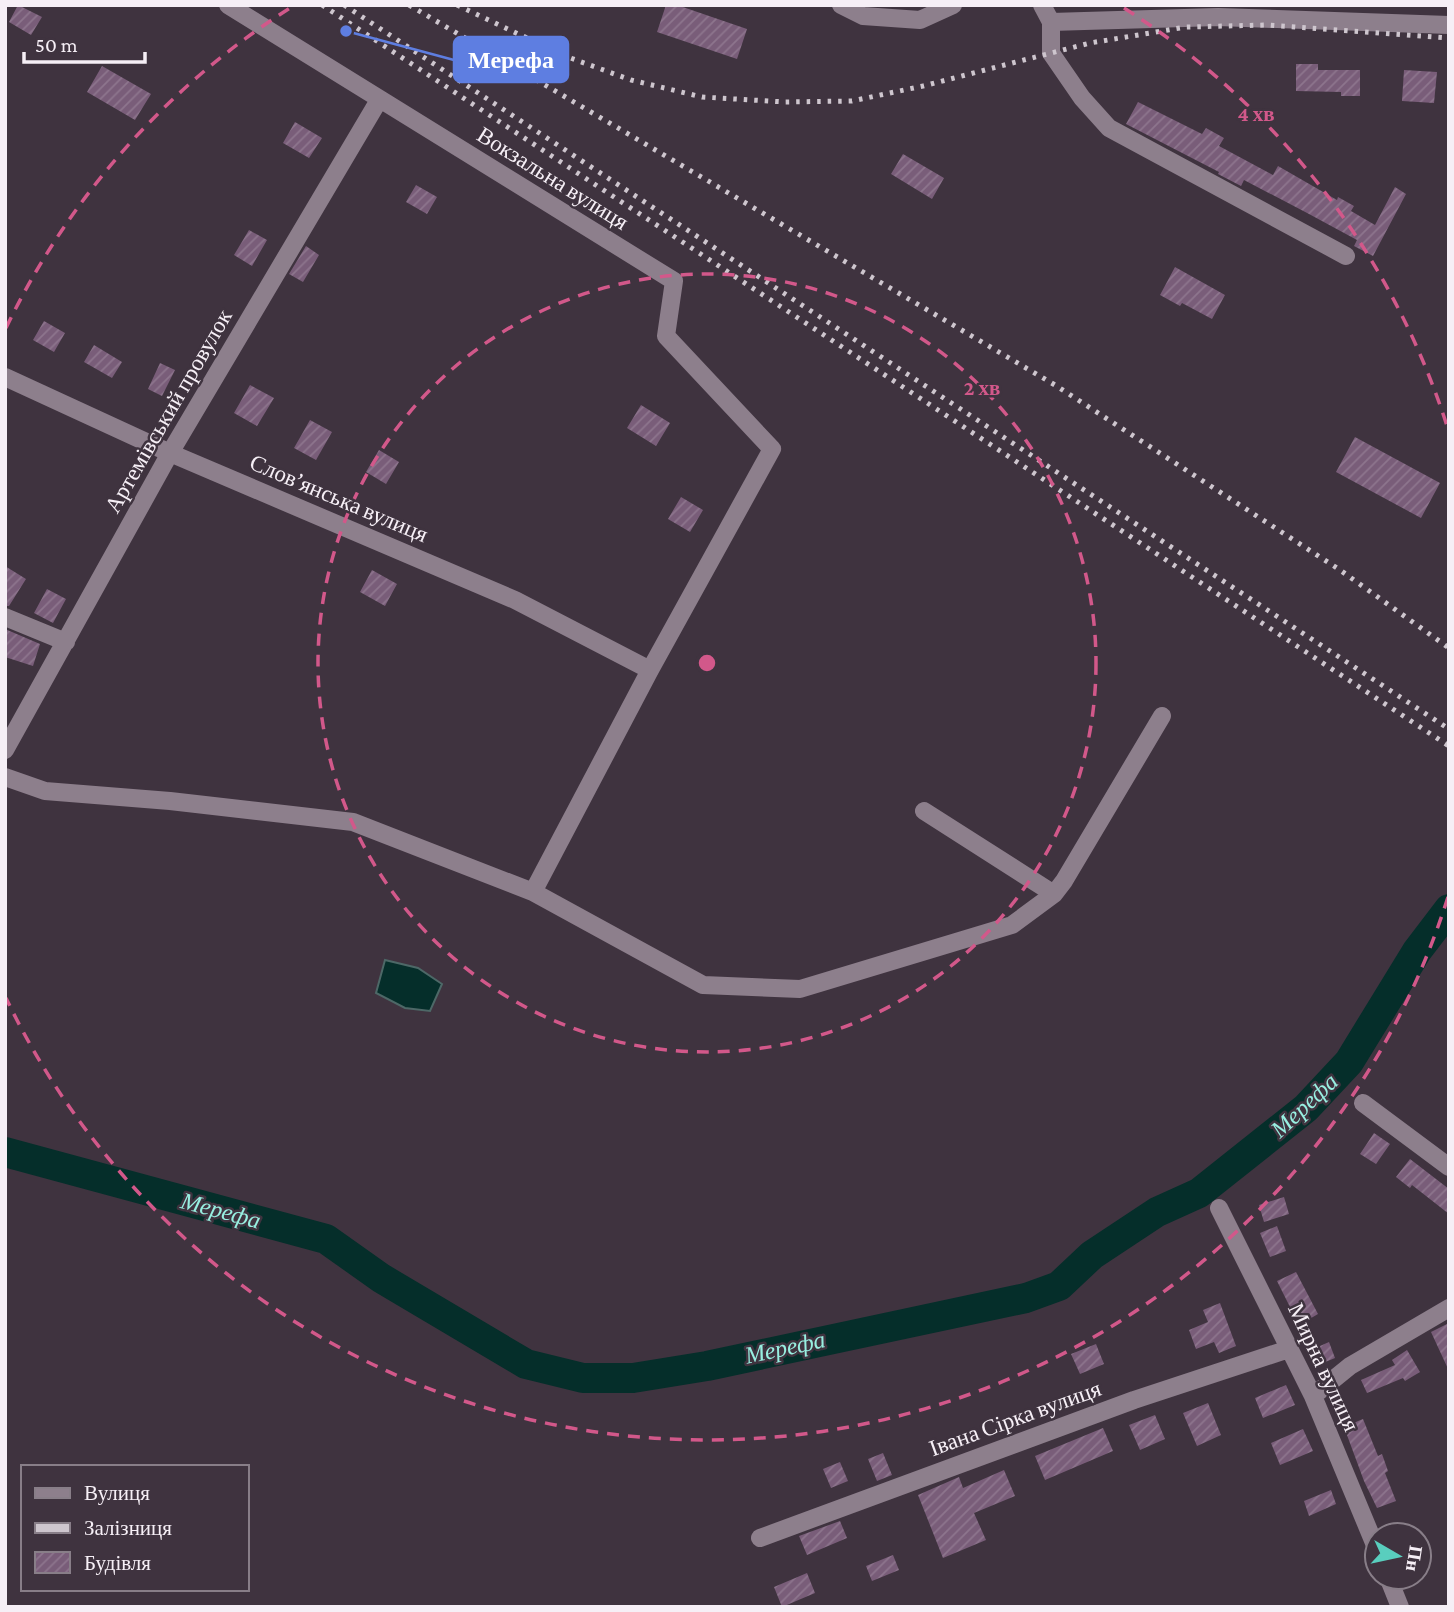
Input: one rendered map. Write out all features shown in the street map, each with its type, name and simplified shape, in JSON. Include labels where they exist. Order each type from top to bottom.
[{"type":"street","name":"Вокзальна вулиця","points":[[228,5],[674,282],[666,336],[772,449],[650,670]]},
{"type":"street","points":[[841,5],[863,16],[920,20],[953,5]]},
{"type":"street","points":[[1042,5],[1051,22],[1051,53],[1083,98],[1109,128],[1346,256]]},
{"type":"street","points":[[1051,22],[1218,17],[1449,25]]},
{"type":"street","name":"Артемівський провулок","points":[[5,750],[170,453],[379,100]]},
{"type":"street","name":"Слов’янська вулиця","points":[[5,377],[170,453],[515,600],[650,670]]},
{"type":"street","points":[[5,617],[66,642]]},
{"type":"street","points":[[533,892],[650,670]]},
{"type":"street","points":[[5,778],[45,791],[170,801],[353,822],[533,892],[703,985],[800,989],[1012,925],[1054,894],[1162,716]]},
{"type":"street","points":[[924,811],[1054,894]]},
{"type":"street","points":[[1363,1102],[1449,1167]]},
{"type":"street","name":"Мирна вулиця","points":[[1219,1208],[1313,1396],[1365,1521]]},
{"type":"street","points":[[1313,1396],[1350,1366],[1449,1308]]},
{"type":"street","name":"Івана Сірка вулиця","points":[[760,1538],[1134,1400],[1289,1349]]},
{"type":"shaded area","points":[[385,960],[418,968],[442,984],[430,1011],[405,1008],[376,993]]},
{"type":"building","points":[[18,5],[42,17],[31,35],[9,22]]},
{"type":"building","points":[[666,5],[677,5],[747,29],[737,59],[657,32]]},
{"type":"building","points":[[1296,64],[1318,64],[1318,70],[1360,70],[1360,96],[1341,96],[1341,92],[1296,91]]},
{"type":"building","points":[[102,66],[151,94],[135,120],[87,92]]},
{"type":"building","points":[[1404,70],[1437,72],[1434,103],[1402,101]]},
{"type":"building","points":[[1138,102],[1202,134],[1206,128],[1224,138],[1219,146],[1273,175],[1278,166],[1337,200],[1338,197],[1354,206],[1351,211],[1375,225],[1395,187],[1406,194],[1373,256],[1354,246],[1357,240],[1309,214],[1244,180],[1241,186],[1126,124]]},
{"type":"building","points":[[295,122],[322,138],[309,158],[283,143]]},
{"type":"building","points":[[903,154],[944,178],[932,199],[891,174]]},
{"type":"building","points":[[416,185],[437,197],[427,214],[406,202]]},
{"type":"building","points":[[249,230],[267,240],[252,266],[234,255]]},
{"type":"building","points":[[306,246],[319,255],[303,282],[289,274]]},
{"type":"building","points":[[1175,267],[1225,295],[1212,319],[1160,295]]},
{"type":"building","points":[[44,321],[65,333],[54,352],[33,340]]},
{"type":"building","points":[[94,345],[122,362],[112,378],[84,362]]},
{"type":"building","points":[[160,363],[175,370],[162,396],[148,389]]},
{"type":"building","points":[[250,385],[274,398],[257,426],[234,413]]},
{"type":"building","points":[[641,405],[670,423],[656,446],[627,428]]},
{"type":"building","points":[[310,420],[332,432],[316,460],[294,448]]},
{"type":"building","points":[[1355,437],[1440,483],[1421,518],[1336,472]]},
{"type":"building","points":[[379,450],[399,462],[386,484],[366,472]]},
{"type":"building","points":[[681,497],[703,510],[690,532],[668,519]]},
{"type":"building","points":[[5,566],[26,579],[9,606],[5,606]]},
{"type":"building","points":[[372,570],[397,584],[385,606],[360,592]]},
{"type":"building","points":[[47,589],[66,599],[53,623],[34,613]]},
{"type":"building","points":[[5,629],[40,644],[33,666],[5,657]]},
{"type":"building","points":[[1374,1133],[1390,1144],[1376,1164],[1360,1154]]},
{"type":"building","points":[[1410,1159],[1449,1189],[1449,1214],[1412,1185],[1410,1188],[1396,1177]]},
{"type":"building","points":[[1284,1197],[1289,1214],[1264,1222],[1259,1205]]},
{"type":"building","points":[[1277,1226],[1286,1251],[1270,1257],[1260,1233]]},
{"type":"building","points":[[1296,1272],[1318,1314],[1296,1327],[1286,1310],[1290,1307],[1277,1281]]},
{"type":"building","points":[[1220,1303],[1236,1346],[1219,1353],[1214,1342],[1196,1349],[1189,1330],[1208,1322],[1203,1310]]},
{"type":"building","points":[[1449,1323],[1449,1371],[1431,1332]]},
{"type":"building","points":[[1329,1342],[1335,1358],[1318,1365],[1311,1350]]},
{"type":"building","points":[[1096,1344],[1104,1364],[1080,1374],[1071,1354]]},
{"type":"building","points":[[1407,1350],[1420,1372],[1405,1381],[1403,1378],[1367,1393],[1361,1380],[1395,1365],[1392,1360]]},
{"type":"building","points":[[1286,1385],[1295,1405],[1263,1418],[1255,1398]]},
{"type":"building","points":[[1208,1403],[1221,1435],[1197,1446],[1183,1413]]},
{"type":"building","points":[[1155,1415],[1165,1439],[1140,1450],[1129,1425]]},
{"type":"building","points":[[1363,1419],[1378,1456],[1382,1454],[1388,1471],[1385,1473],[1396,1501],[1377,1508],[1344,1427]]},
{"type":"building","points":[[1103,1428],[1113,1451],[1045,1480],[1035,1456]]},
{"type":"building","points":[[1303,1429],[1313,1451],[1280,1465],[1271,1443]]},
{"type":"building","points":[[883,1453],[892,1475],[877,1481],[868,1459]]},
{"type":"building","points":[[840,1462],[848,1481],[831,1488],[823,1469]]},
{"type":"building","points":[[1004,1470],[1015,1496],[974,1513],[986,1540],[943,1558],[918,1495],[959,1477],[963,1488]]},
{"type":"building","points":[[1331,1490],[1336,1504],[1309,1516],[1304,1501]]},
{"type":"building","points":[[840,1521],[847,1538],[807,1555],[799,1536]]},
{"type":"building","points":[[893,1555],[899,1570],[872,1581],[866,1566]]},
{"type":"building","points":[[807,1573],[815,1593],[782,1607],[774,1587]]},
{"type":"waterway","name":"Мерефа","points":[[5,1152],[326,1239],[381,1278],[526,1364],[583,1378],[633,1378],[707,1366],[1026,1298],[1059,1286],[1092,1255],[1157,1212],[1199,1193],[1306,1108],[1349,1062],[1417,951],[1449,909]]},
{"type":"railway","points":[[322,5],[1449,746]]},
{"type":"railway","points":[[344,5],[1449,729]]},
{"type":"railway","points":[[409,5],[1055,385],[1340,570],[1449,648]]},
{"type":"railway","points":[[457,5],[565,56],[631,80],[702,97],[785,102],[852,101],[923,86],[1090,43],[1186,27],[1266,25],[1449,38]]},
{"type":"place","name":"Мерефа","points":[[346,31]]}]
